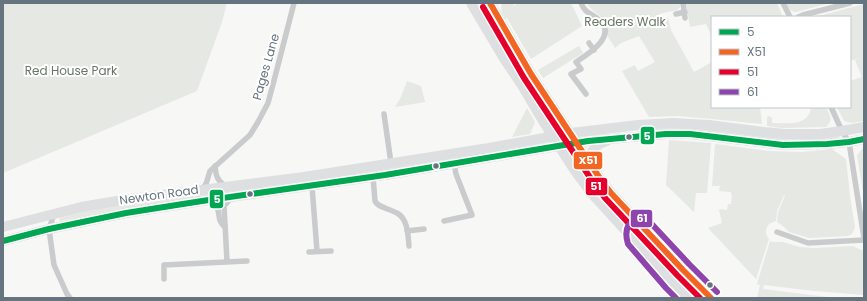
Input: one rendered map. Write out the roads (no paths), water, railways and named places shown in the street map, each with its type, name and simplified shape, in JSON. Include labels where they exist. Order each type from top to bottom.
[{"type":"highway","points":[[687,298],[612,216],[575,171],[564,139],[531,74],[490,3],[473,7],[503,57],[523,86],[564,139],[588,162],[612,193],[711,298]]},
{"type":"highway","points":[[564,139],[594,130],[648,124],[673,123],[709,125],[785,134],[820,134],[864,127]]},
{"type":"highway","points":[[648,124],[642,128],[643,133],[649,135]]},
{"type":"highway","points":[[564,139],[690,134],[783,145],[849,142],[864,139]]},
{"type":"highway","points":[[588,162],[589,155],[594,148],[615,138]]},
{"type":"highway","name":"Newton Road","points":[[3,241],[49,229],[126,213],[312,186],[454,163],[564,139]]},
{"type":"highway","name":"Newton Road","points":[[3,227],[81,207],[123,200],[304,177],[489,148],[564,139]]},
{"type":"highway","points":[[635,240],[633,233],[635,229],[643,226]]},
{"type":"street","name":"Pages Lane","points":[[202,190],[206,184],[210,171],[250,135],[268,103],[294,3]]},
{"type":"street","points":[[581,3],[584,10],[600,20],[604,25],[606,32],[604,38],[594,50],[576,62],[581,69],[571,74],[586,94]]},
{"type":"street","points":[[676,14],[685,15],[683,3]]},
{"type":"street","points":[[783,3],[790,16]]},
{"type":"street","points":[[800,16],[850,3]]},
{"type":"street","points":[[589,43],[594,50]]},
{"type":"street","points":[[776,232],[808,243],[864,239],[849,142],[831,108]]},
{"type":"street","points":[[384,114],[391,163]]},
{"type":"street","points":[[444,220],[472,215],[456,174],[454,163]]},
{"type":"street","points":[[215,166],[216,175],[220,182],[226,187]]},
{"type":"street","points":[[373,176],[376,203],[378,206],[398,213],[402,217],[408,231],[409,246]]},
{"type":"street","points":[[312,186],[317,251]]},
{"type":"street","points":[[226,261],[224,206],[232,197]]},
{"type":"street","points":[[202,201],[213,203],[217,206],[220,222],[225,227]]},
{"type":"street","points":[[59,212],[52,217],[49,229],[54,265],[70,298]]},
{"type":"street","points":[[22,222],[43,223],[49,229]]},
{"type":"street","points":[[408,231],[424,229]]},
{"type":"street","points":[[309,252],[331,251]]},
{"type":"street","points":[[164,279],[164,265],[247,261]]},
{"type":"park label","name":"Readers Walk","points":[[625,22]]},
{"type":"park label","name":"Red House Park","points":[[71,71]]}]
